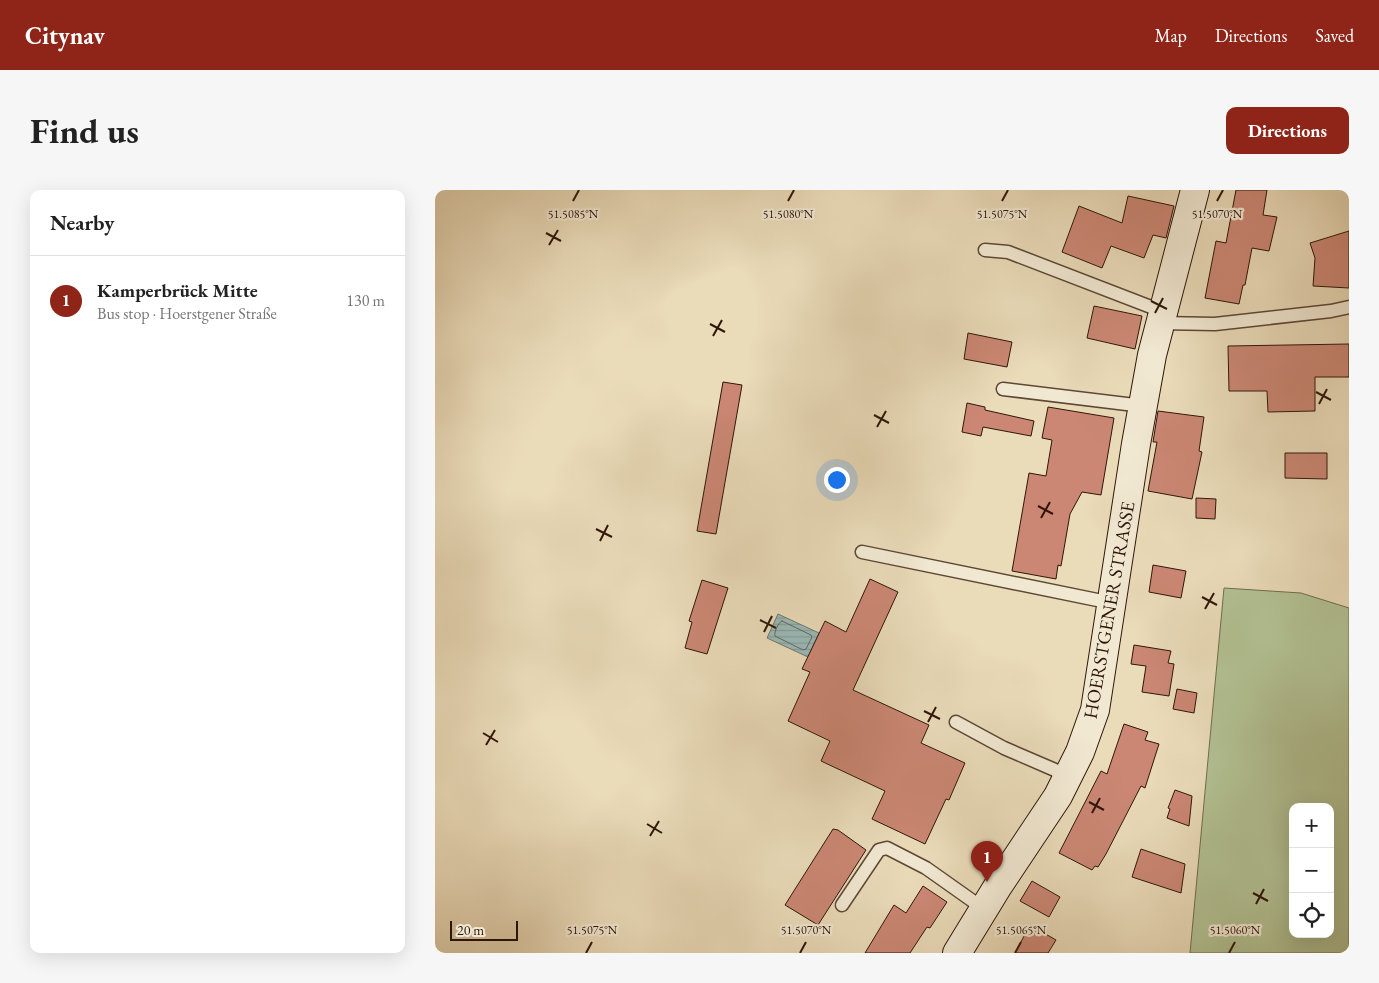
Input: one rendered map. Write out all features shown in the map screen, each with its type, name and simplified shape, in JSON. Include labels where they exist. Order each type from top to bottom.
[{"type":"main road","name":"HOERSTGENER STRASSE","points":[[957,953],[1058,796],[1080,752],[1095,710],[1143,406],[1162,317],[1195,190]]},
{"type":"lane","points":[[985,250],[1008,252],[1162,317],[1215,324],[1331,311],[1349,307]]},
{"type":"lane","points":[[1003,389],[1143,406]]},
{"type":"lane","points":[[862,552],[1111,603]]},
{"type":"lane","points":[[956,722],[1004,748],[1055,770],[1066,779]]},
{"type":"lane","points":[[842,906],[879,850],[887,848],[926,868],[984,910]]},
{"type":"green space","points":[[1224,588],[1301,593],[1349,608],[1349,953],[1190,953]]},
{"type":"water","points":[[778,614],[819,633],[808,657],[767,638]]},
{"type":"building","points":[[1236,190],[1267,190],[1263,215],[1277,217],[1269,251],[1252,248],[1245,285],[1243,285],[1239,304],[1205,298],[1216,241],[1226,243]]},
{"type":"building","points":[[1128,196],[1174,206],[1166,238],[1153,235],[1144,258],[1111,246],[1102,268],[1062,252],[1079,206],[1122,223]]},
{"type":"building","points":[[1349,231],[1349,288],[1313,286],[1315,258],[1310,243]]},
{"type":"building","points":[[1094,306],[1142,316],[1135,349],[1087,338]]},
{"type":"building","points":[[968,333],[1012,342],[1007,367],[964,359]]},
{"type":"building","points":[[1349,344],[1349,377],[1315,377],[1315,411],[1268,412],[1267,391],[1229,391],[1228,346]]},
{"type":"building","points":[[723,382],[742,385],[716,534],[697,531]]},
{"type":"building","points":[[967,403],[985,407],[985,410],[1034,421],[1031,436],[983,427],[981,436],[962,432]]},
{"type":"building","points":[[1048,407],[1114,418],[1101,495],[1082,492],[1070,514],[1061,566],[1058,565],[1056,579],[1012,571],[1029,473],[1046,476],[1052,440],[1042,438]]},
{"type":"building","points":[[1158,411],[1204,417],[1199,451],[1202,452],[1192,499],[1148,491],[1157,442],[1153,442]]},
{"type":"building","points":[[1285,453],[1327,453],[1327,479],[1285,478]]},
{"type":"building","points":[[1196,498],[1216,499],[1215,519],[1196,518]]},
{"type":"building","points":[[1153,565],[1186,571],[1181,598],[1149,592]]},
{"type":"building","points":[[870,579],[898,592],[853,690],[929,725],[921,743],[965,763],[949,800],[946,799],[925,844],[872,819],[885,791],[821,761],[830,741],[788,721],[810,672],[802,669],[825,621],[846,632]]},
{"type":"building","points":[[702,580],[728,588],[707,654],[685,648],[692,622],[689,621]]},
{"type":"building","points":[[1134,645],[1171,651],[1168,663],[1174,664],[1169,696],[1142,692],[1146,666],[1131,664]]},
{"type":"building","points":[[1177,689],[1197,693],[1194,713],[1173,709]]},
{"type":"building","points":[[1124,724],[1148,732],[1145,740],[1159,744],[1145,788],[1141,786],[1106,854],[1098,867],[1095,866],[1092,870],[1059,853],[1101,771],[1107,774]]},
{"type":"building","points":[[1175,790],[1192,796],[1189,826],[1167,818],[1170,809],[1168,808]]},
{"type":"building","points":[[833,829],[838,830],[866,850],[818,925],[785,905]]},
{"type":"building","points":[[1141,849],[1185,864],[1181,893],[1132,877]]},
{"type":"building","points":[[1032,881],[1060,897],[1049,917],[1020,901]]},
{"type":"building","points":[[923,886],[947,902],[930,928],[927,927],[910,953],[865,953],[894,905],[906,913]]},
{"type":"building","points":[[1030,925],[1056,940],[1048,953],[1015,953]]},
{"type":"place","name":"Kamperbrück Mitte","points":[[987,882]]}]
